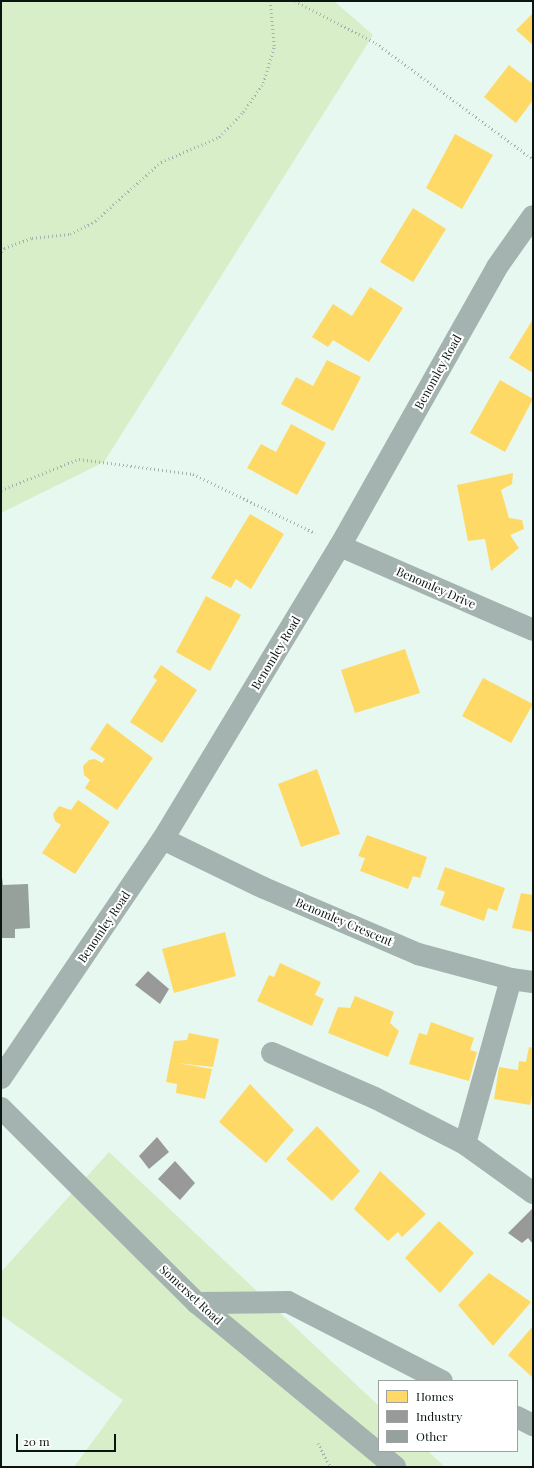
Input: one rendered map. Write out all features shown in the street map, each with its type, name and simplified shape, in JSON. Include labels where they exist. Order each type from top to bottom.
[{"type":"street","name":"Benomley Road","points":[[1,1078],[163,839],[340,546],[497,267],[533,216]]},
{"type":"street","name":"Benomley Drive","points":[[340,546],[533,630]]},
{"type":"street","name":"Benomley Crescent","points":[[163,839],[278,894],[418,954],[511,979],[533,982]]},
{"type":"street","points":[[465,1144],[511,979]]},
{"type":"street","points":[[272,1054],[375,1098],[465,1144],[533,1193]]},
{"type":"street","name":"Somerset Road","points":[[1,1108],[197,1303],[395,1467]]},
{"type":"street","points":[[197,1303],[288,1302],[440,1380]]},
{"type":"street","points":[[518,1418],[533,1425]]},
{"type":"path","points":[[1,252],[4,248],[32,238],[70,234],[95,221],[161,162],[219,137],[243,112],[263,83],[274,46],[270,1]]},
{"type":"path","points":[[295,1],[376,43],[533,159]]},
{"type":"path","points":[[1,490],[79,459],[193,474],[340,546]]},
{"type":"green space","points":[[1,1],[334,1],[373,35],[104,462],[1,513]]},
{"type":"green space","points":[[109,1152],[378,1405],[378,1452],[429,1452],[445,1467],[74,1467],[123,1400],[1,1315],[1,1272]]},
{"type":"building: Homes","points":[[533,13],[533,45],[516,30]]},
{"type":"building: Homes","points":[[509,65],[533,84],[533,100],[516,123],[484,97]]},
{"type":"building: Homes","points":[[455,134],[493,155],[462,209],[426,188]]},
{"type":"building: Homes","points":[[413,208],[446,229],[413,282],[380,262]]},
{"type":"building: Homes","points":[[370,287],[403,308],[369,362],[333,340],[328,347],[312,337],[333,304],[352,316]]},
{"type":"building: Homes","points":[[533,319],[533,373],[509,358]]},
{"type":"building: Homes","points":[[327,360],[361,377],[333,431],[281,404],[296,377],[313,386]]},
{"type":"building: Homes","points":[[500,380],[533,399],[505,452],[470,433]]},
{"type":"building: Homes","points":[[291,424],[326,443],[297,495],[247,468],[261,444],[276,452]]},
{"type":"building: Homes","points":[[513,473],[512,484],[501,490],[509,518],[522,520],[524,529],[510,535],[519,548],[491,571],[485,539],[468,541],[457,485]]},
{"type":"building: Homes","points":[[250,514],[284,534],[251,589],[236,579],[231,588],[211,578]]},
{"type":"building: Homes","points":[[206,596],[241,615],[210,671],[176,652]]},
{"type":"building: Homes","points":[[405,649],[420,693],[355,713],[341,670]]},
{"type":"building: Homes","points":[[161,665],[197,690],[162,743],[130,722],[157,680],[153,677]]},
{"type":"building: Homes","points":[[483,678],[533,704],[511,743],[462,716]]},
{"type":"building: Homes","points":[[107,723],[153,758],[117,810],[85,788],[90,780],[84,775],[83,766],[89,760],[95,759],[102,763],[105,759],[90,749]]},
{"type":"building: Homes","points":[[317,769],[340,834],[301,847],[278,784]]},
{"type":"building: Homes","points":[[78,800],[110,822],[75,874],[42,853],[61,825],[55,821],[53,814],[59,806],[71,810]]},
{"type":"building: Homes","points":[[367,835],[427,857],[420,878],[413,876],[408,889],[360,871],[365,858],[358,856]]},
{"type":"building: Homes","points":[[445,867],[505,888],[497,911],[488,908],[484,921],[440,905],[445,892],[437,889]]},
{"type":"building: Homes","points":[[521,893],[533,895],[533,932],[512,928]]},
{"type":"building: Homes","points":[[225,932],[236,976],[174,993],[162,949]]},
{"type":"building: Homes","points":[[280,963],[321,982],[315,995],[324,999],[312,1026],[257,1001],[269,975],[274,977]]},
{"type":"building: Homes","points":[[355,996],[394,1012],[390,1023],[399,1031],[388,1057],[328,1033],[338,1007],[350,1008]]},
{"type":"building: Homes","points":[[431,1022],[474,1038],[470,1050],[477,1052],[469,1081],[409,1064],[419,1033],[427,1035]]},
{"type":"building: Homes","points":[[189,1033],[219,1039],[213,1067],[177,1063],[212,1069],[205,1099],[176,1093],[177,1084],[166,1082],[174,1041],[187,1040]]},
{"type":"building: Homes","points":[[529,1047],[533,1048],[533,1090],[530,1105],[494,1099],[499,1067],[518,1070],[519,1061],[526,1062]]},
{"type":"building: Homes","points":[[250,1084],[294,1130],[266,1163],[219,1122]]},
{"type":"building: Homes","points":[[317,1126],[360,1171],[332,1201],[286,1159]]},
{"type":"building: Homes","points":[[380,1171],[426,1214],[402,1237],[398,1232],[388,1241],[354,1209]]},
{"type":"building: Homes","points":[[439,1221],[474,1253],[440,1293],[405,1258]]},
{"type":"building: Homes","points":[[489,1273],[531,1302],[493,1346],[458,1305]]},
{"type":"building: Homes","points":[[533,1326],[533,1378],[508,1355]]},
{"type":"building: Industry","points":[[148,971],[169,989],[160,1004],[135,985]]},
{"type":"building: Industry","points":[[157,1137],[169,1152],[149,1169],[139,1156]]},
{"type":"building: Industry","points":[[175,1161],[195,1183],[180,1200],[158,1179]]},
{"type":"building: Industry","points":[[533,1208],[533,1244],[528,1238],[522,1243],[508,1233]]},
{"type":"building: Other","points":[[1,870],[3,885],[28,884],[30,928],[15,929],[15,938],[1,938]]}]
